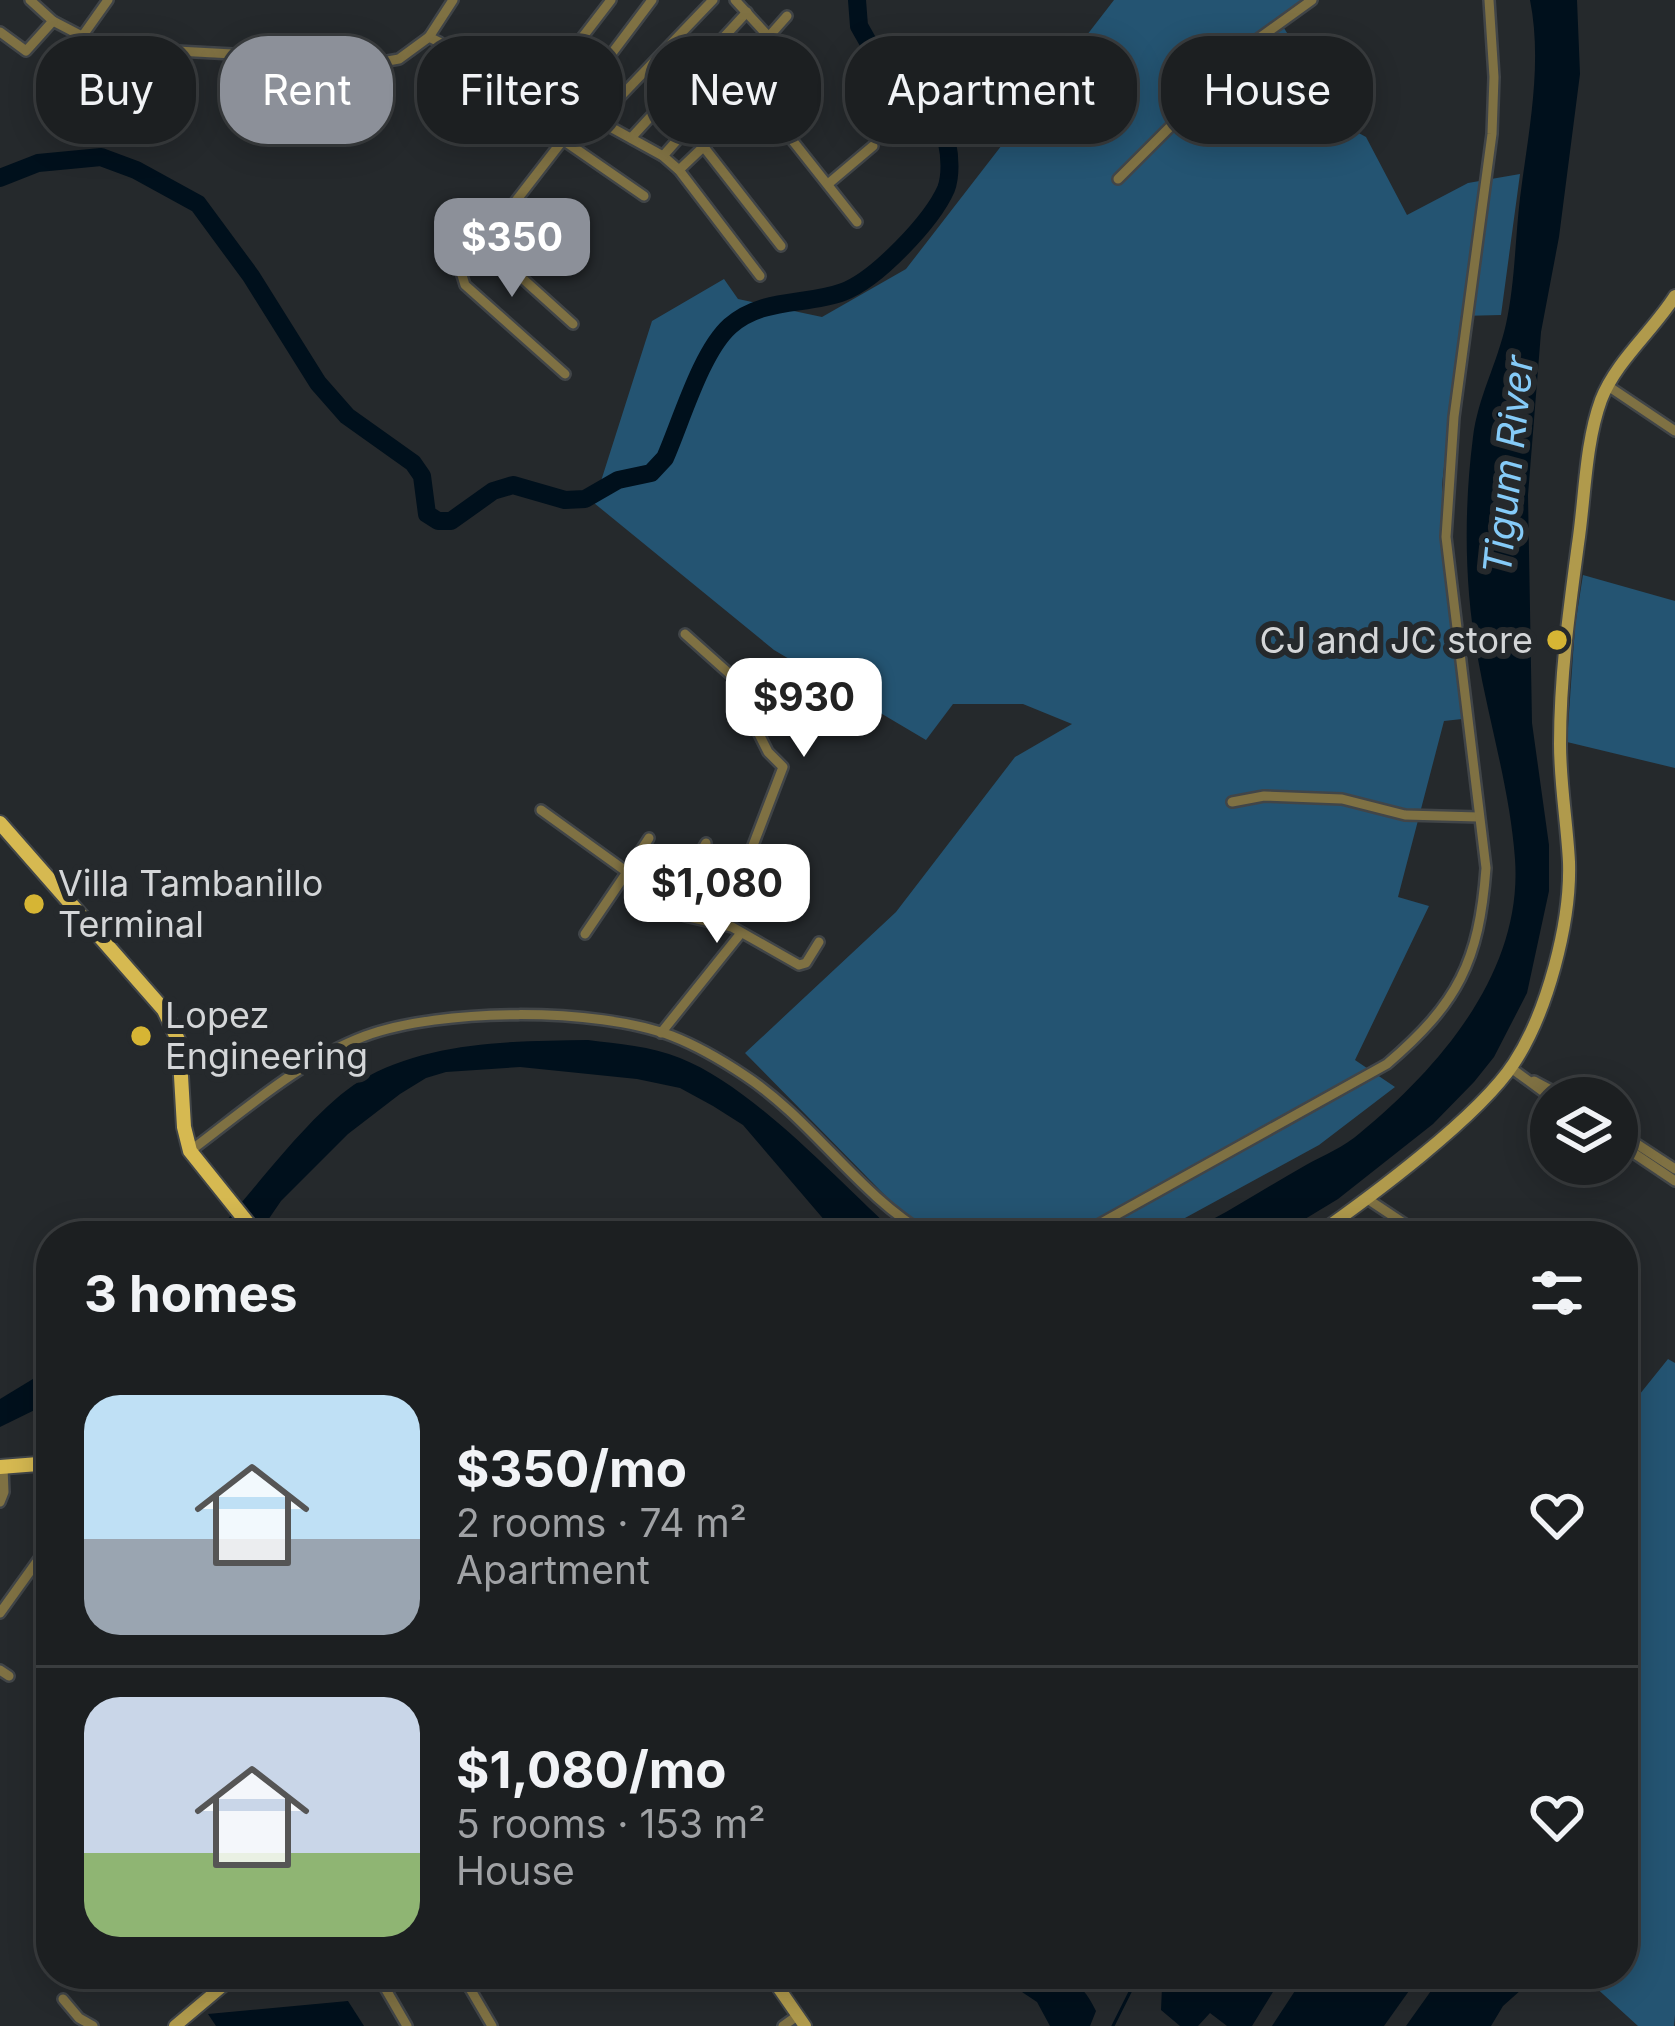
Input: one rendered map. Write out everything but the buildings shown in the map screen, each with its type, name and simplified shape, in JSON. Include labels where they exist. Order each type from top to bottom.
[{"type":"main road","points":[[0,824],[164,1010],[179,1042],[184,1127],[193,1154],[246,1221]]},
{"type":"main road","points":[[1,1467],[36,1464]]},
{"type":"street","points":[[30,0],[78,36]]},
{"type":"street","points":[[82,36],[109,0]]},
{"type":"street","points":[[430,36],[453,0]]},
{"type":"street","points":[[585,36],[611,0]]},
{"type":"street","points":[[623,39],[652,0]]},
{"type":"street","points":[[623,94],[713,0]]},
{"type":"street","points":[[735,0],[768,36]]},
{"type":"street","points":[[1118,178],[1258,39],[1312,0]]},
{"type":"street","points":[[1104,1221],[1387,1064],[1429,1028],[1457,989],[1482,922],[1486,868],[1446,538],[1447,486],[1492,134],[1495,76],[1489,0]]},
{"type":"street","points":[[631,138],[747,12]]},
{"type":"street","points":[[772,36],[787,16]]},
{"type":"street","points":[[0,32],[26,50],[53,20]]},
{"type":"street","points":[[196,53],[339,63],[399,59],[417,46]]},
{"type":"street","points":[[679,170],[739,113],[759,105],[770,112],[857,222]]},
{"type":"street","points":[[623,133],[679,170],[760,276]]},
{"type":"street","points":[[559,144],[461,272],[465,285],[565,374]]},
{"type":"street","points":[[568,144],[644,196]]},
{"type":"street","points":[[663,156],[674,144]]},
{"type":"street","points":[[704,146],[781,246]]},
{"type":"street","points":[[828,184],[873,146]]},
{"type":"street","points":[[482,242],[573,325]]},
{"type":"street","points":[[1335,1221],[1518,1072],[1544,998],[1567,898],[1560,733],[1567,623],[1597,416],[1608,386],[1675,296]]},
{"type":"street","points":[[1608,386],[1675,431]]},
{"type":"street","points":[[686,634],[760,701],[764,712],[758,732],[783,767],[752,848],[714,923]]},
{"type":"street","points":[[1232,802],[1264,796],[1342,799],[1405,815],[1479,817]]},
{"type":"street","points":[[541,811],[686,916],[741,933],[799,965],[806,963],[819,942]]},
{"type":"street","points":[[585,934],[649,838]]},
{"type":"street","points":[[670,904],[706,843]]},
{"type":"street","points":[[661,1033],[741,933]]},
{"type":"street","points":[[193,1154],[322,1056],[368,1035],[449,1016],[536,1016],[618,1023],[661,1033],[745,1075],[903,1221]]},
{"type":"street","points":[[1518,1072],[1530,1081]]},
{"type":"street","points":[[1518,1072],[1530,1078]]},
{"type":"street","points":[[1638,1145],[1675,1169]]},
{"type":"street","points":[[1638,1156],[1675,1181]]},
{"type":"street","points":[[1366,1198],[1400,1221]]},
{"type":"street","points":[[0,1502],[4,1492],[1,1467]]},
{"type":"street","points":[[0,1613],[36,1569]]},
{"type":"street","points":[[175,2026],[219,1989]]},
{"type":"street","points":[[386,1989],[407,2026]]},
{"type":"street","points":[[470,1989],[492,2026]]},
{"type":"street","points":[[779,1989],[801,2021],[783,2026]]},
{"type":"street","points":[[63,1999],[93,2026]]},
{"type":"shaded area","points":[[1114,0],[1305,0],[1279,20],[1289,36],[1161,36],[1161,144],[1370,144],[1407,215],[1468,183],[1520,174],[1501,315],[1461,316],[1442,485],[1462,719],[1444,721],[1398,897],[1429,906],[1355,1060],[1395,1087],[1319,1145],[1180,1221],[910,1221],[745,1053],[896,912],[1015,757],[1072,724],[1023,704],[953,704],[926,740],[774,650],[594,503],[652,321],[724,279],[738,299],[822,317],[906,269],[1003,144],[1137,144],[1137,36],[1086,36]]},
{"type":"shaded area","points":[[1583,575],[1675,601],[1675,768],[1567,742]]},
{"type":"shaded area","points":[[1668,1359],[1675,1363],[1674,2026],[1638,2026],[1597,1989],[1638,1989],[1638,1396]]},
{"type":"water","name":"Tigum River","points":[[1530,0],[1577,0],[1580,74],[1541,332],[1528,495],[1532,723],[1549,845],[1549,891],[1527,993],[1494,1057],[1474,1082],[1433,1124],[1338,1199],[1302,1221],[1210,1221],[1341,1147],[1390,1107],[1420,1078],[1471,1013],[1506,940],[1515,859],[1473,627],[1467,518],[1475,422],[1502,339],[1511,293],[1535,74]]},
{"type":"water","points":[[588,1040],[680,1058],[737,1090],[766,1113],[883,1221],[825,1221],[743,1125],[680,1088],[520,1067],[446,1072],[426,1078],[348,1134],[281,1201],[269,1221],[226,1221],[322,1111],[360,1081],[413,1058],[500,1043]]},
{"type":"water","points":[[36,1377],[36,1409],[0,1427],[0,1399]]},
{"type":"water","points":[[1082,1989],[1096,2011],[1090,2026],[1050,2026],[1037,2002],[1022,1992]]},
{"type":"water","points":[[1162,1989],[1275,1989],[1252,2026],[1227,2026],[1210,2013],[1198,2026],[1180,2026],[1161,2010]]},
{"type":"water","points":[[1296,1989],[1410,1989],[1384,2026],[1272,2026]]},
{"type":"water","points":[[1432,1989],[1522,1989],[1503,2006],[1491,2026],[1406,2026]]},
{"type":"water","points":[[348,2001],[364,2026],[216,2026],[208,2014]]},
{"type":"waterway","points":[[0,178],[38,163],[101,157],[198,204],[251,276],[318,383],[347,416],[413,463],[422,476],[427,514],[438,521],[451,521],[493,491],[513,485],[565,500],[585,499],[618,480],[651,473],[665,458],[701,370],[730,326],[756,310],[829,296],[856,285],[902,248],[939,202],[949,178],[943,133],[928,121],[872,114],[884,70],[859,26],[857,0]]},
{"type":"waterway","points":[[1113,2026],[1132,1989]]},
{"type":"place","name":"CJ and JC store","points":[[1557,640]]},
{"type":"place","name":"Villa Tambanillo Terminal","points":[[34,904]]},
{"type":"place","name":"Lopez Engineering","points":[[141,1036]]}]
